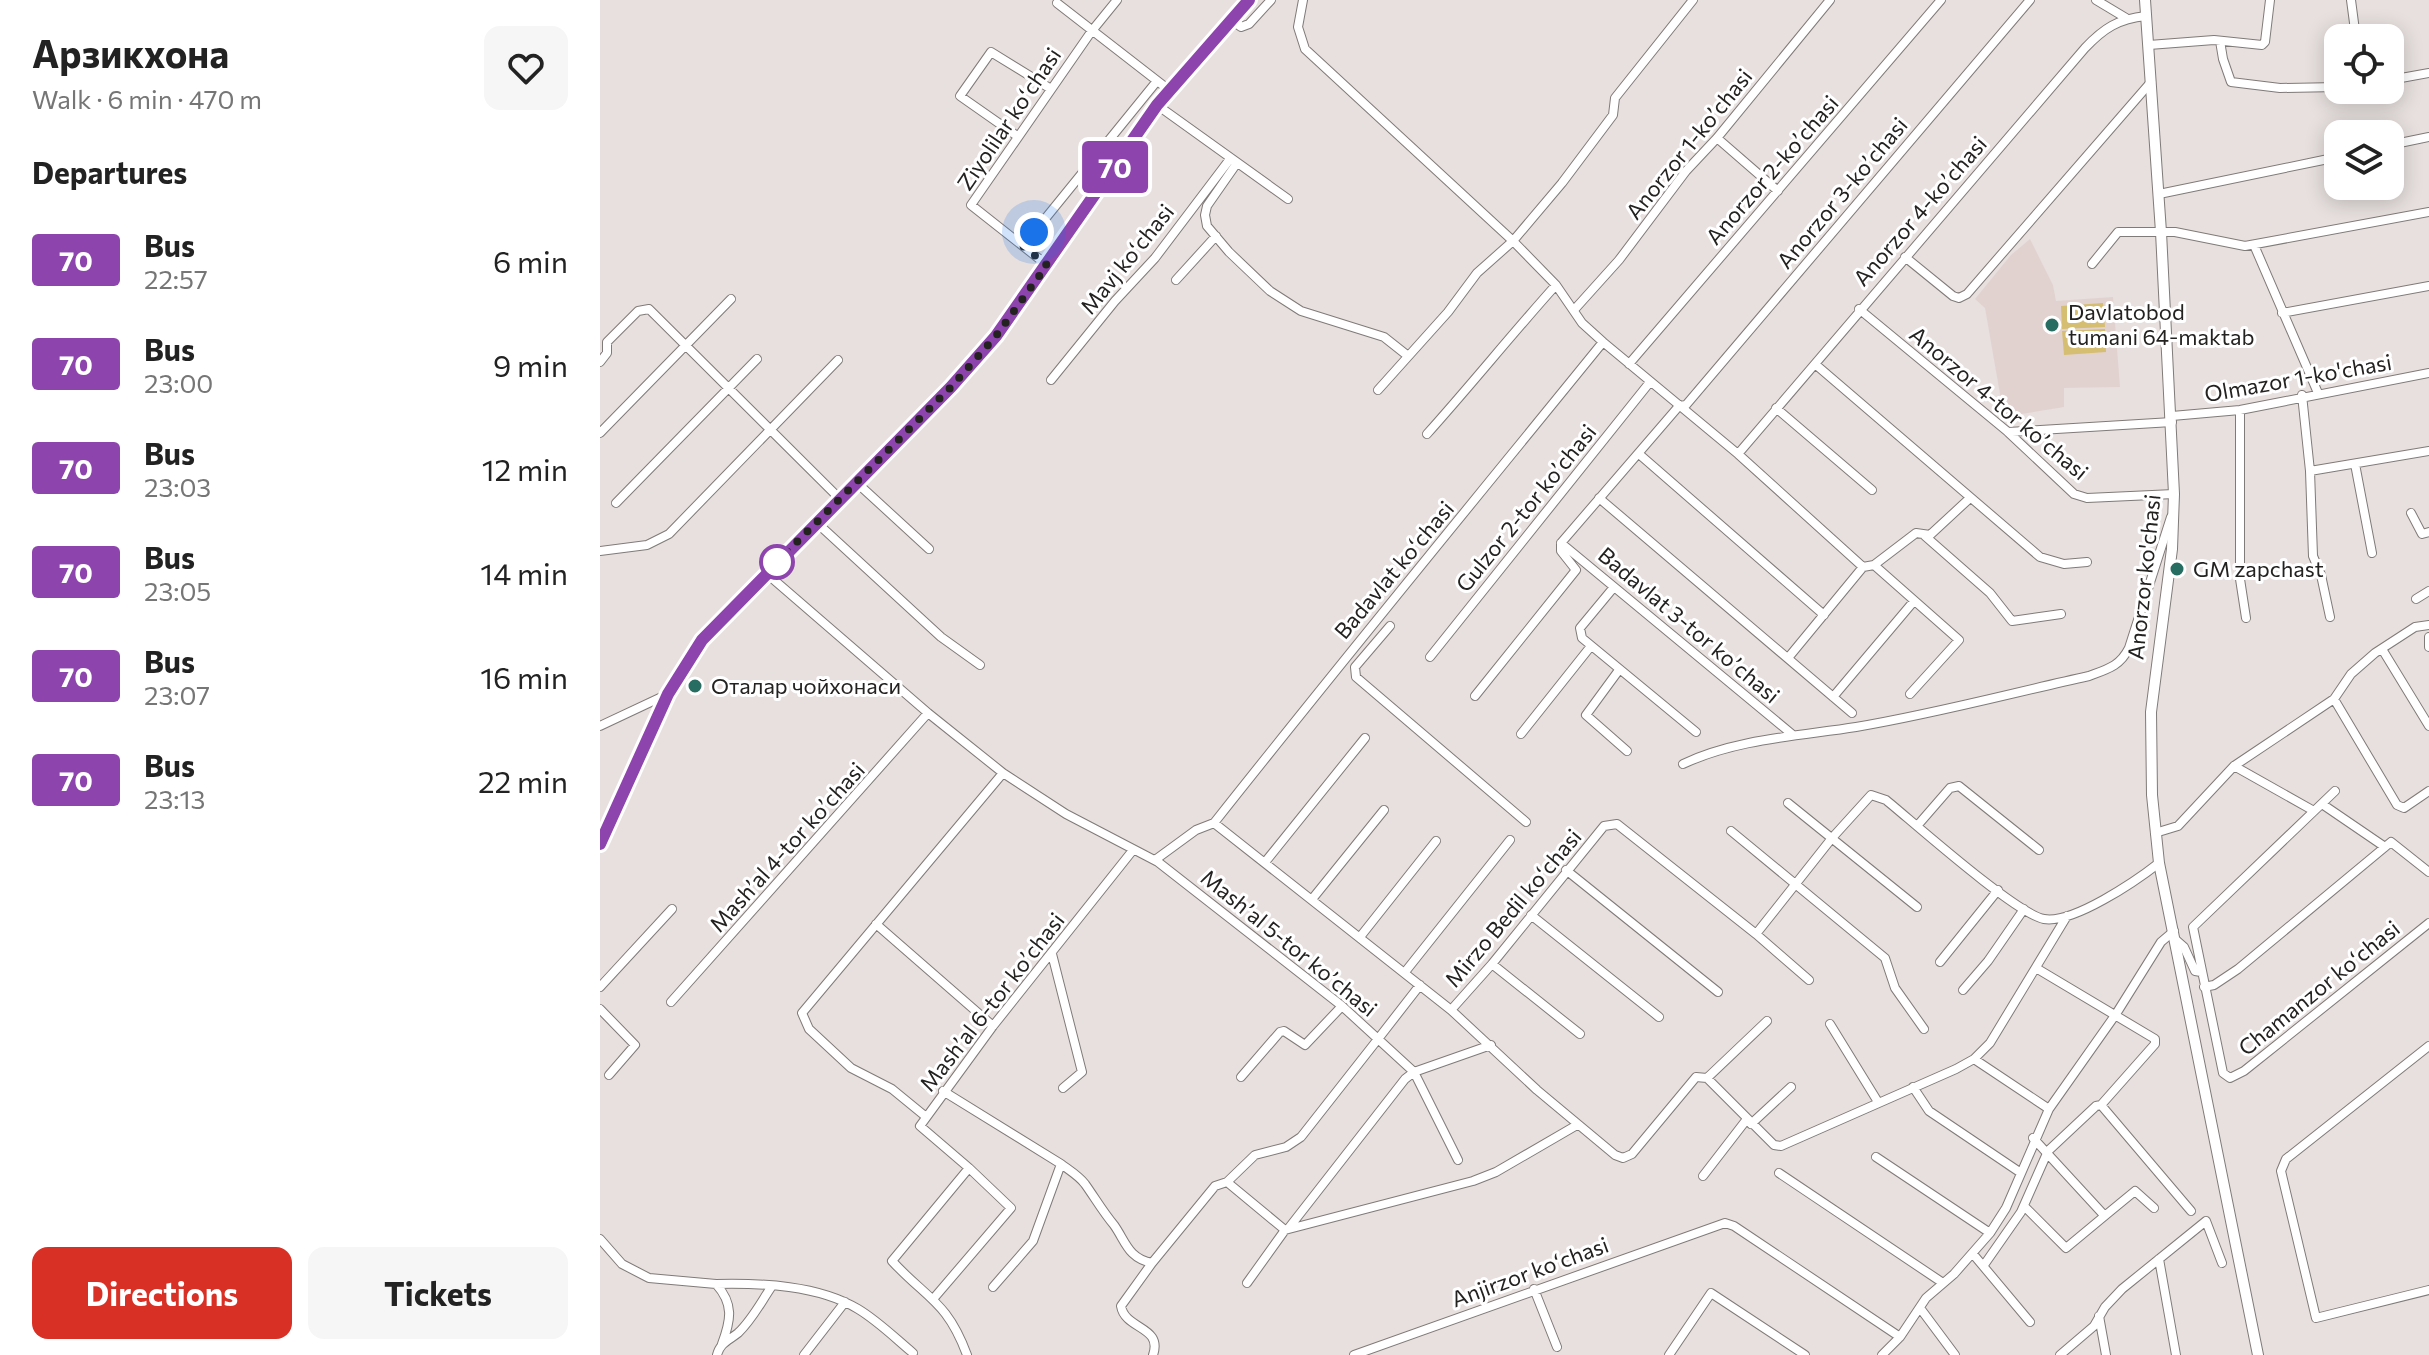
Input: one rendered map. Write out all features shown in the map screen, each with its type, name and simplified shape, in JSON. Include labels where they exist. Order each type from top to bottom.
[{"type":"main road","points":[[600,844],[668,694],[702,640],[960,377],[996,336],[1157,105],[1249,0]]},
{"type":"main road","name":"Anorzor ko'chasi","points":[[2145,0],[2159,194],[2174,494],[2151,712],[2155,833],[2258,1355]]},
{"type":"street","name":"Ziyolilar koʻchasi","points":[[1023,246],[971,205],[1091,32],[1117,0]]},
{"type":"street","points":[[1231,20],[1241,27],[1249,24],[1266,12],[1271,0]]},
{"type":"street","points":[[1303,0],[1298,27],[1305,49],[1513,241],[1556,285],[1582,323],[1738,454],[1863,567]]},
{"type":"street","points":[[1378,390],[1477,273],[1513,241],[1562,183],[1613,115],[1615,98],[1693,0]]},
{"type":"street","name":"Аnorzor 1-koʼchasi","points":[[1574,310],[1619,260],[1686,171],[1717,138],[1830,0]]},
{"type":"street","name":"Аnorzor 2-koʼchasi","points":[[1629,364],[1941,0]]},
{"type":"street","name":"Аnorzor 3-koʼchasi","points":[[1561,543],[1679,406],[1686,405],[2030,0]]},
{"type":"street","points":[[2096,0],[2126,18]]},
{"type":"street","points":[[2149,45],[2220,41],[2255,46],[2264,44],[2270,0]]},
{"type":"street","points":[[2351,0],[2354,24]]},
{"type":"street","points":[[1057,3],[1169,90]]},
{"type":"street","name":"Аnorzor 4-koʼchasi","points":[[1738,454],[2085,48],[2111,24],[2126,18],[2146,16]]},
{"type":"street","points":[[2220,41],[2231,82],[2280,88],[2324,87]]},
{"type":"street","points":[[1017,136],[960,96],[990,54],[994,52],[1051,89]]},
{"type":"street","points":[[2404,77],[2429,73]]},
{"type":"street","points":[[1047,265],[1023,246],[1157,81]]},
{"type":"street","points":[[1905,257],[1953,296],[1959,298],[1967,294],[2151,82]]},
{"type":"street","points":[[1157,105],[1288,199]]},
{"type":"street","points":[[2404,142],[2429,137]]},
{"type":"street","points":[[1717,138],[1778,191]]},
{"type":"street","points":[[2159,194],[2324,160]]},
{"type":"street","name":"Mavj koʻchasi","points":[[1216,236],[1207,226],[1205,211],[1233,161]]},
{"type":"street","name":"Mavj koʻchasi","points":[[1051,380],[1233,161]]},
{"type":"street","points":[[2092,264],[2118,232],[2210,237],[2245,246],[2429,212]]},
{"type":"street","points":[[1176,280],[1216,236],[1270,291],[1301,311],[1384,337],[1408,356]]},
{"type":"street","points":[[2254,245],[2318,393]]},
{"type":"street","points":[[1427,434],[1556,285]]},
{"type":"street","points":[[2282,313],[2429,286]]},
{"type":"street","points":[[600,433],[731,299]]},
{"type":"street","points":[[600,362],[607,353],[607,342],[644,308],[649,309],[839,498]]},
{"type":"street","name":"Anorzor 4-tor koʼchasi","points":[[1859,309],[2008,432],[2074,494],[2087,498],[2174,494]]},
{"type":"street","name":"Badavlat koʻchasi","points":[[1214,823],[1337,666],[1381,617],[1603,342]]},
{"type":"street","points":[[616,503],[757,359]]},
{"type":"street","points":[[600,551],[647,545],[669,534],[838,360]]},
{"type":"street","points":[[1815,364],[2040,557],[2064,564],[2087,562]]},
{"type":"street","name":"Olmazor 1-ko'chasi","points":[[2008,432],[2172,419],[2240,410],[2302,395],[2429,373]]},
{"type":"street","name":"Gulzor 2-tor koʼchasi","points":[[1430,657],[1650,382]]},
{"type":"street","points":[[2302,395],[2310,471],[2313,556],[2321,575],[2330,617]]},
{"type":"street","points":[[1776,408],[1872,490]]},
{"type":"street","points":[[2240,410],[2240,579],[2246,618]]},
{"type":"street","points":[[2310,471],[2429,451]]},
{"type":"street","points":[[1639,454],[1824,615]]},
{"type":"street","points":[[2355,464],[2372,553]]},
{"type":"street","points":[[856,482],[929,549]]},
{"type":"street","points":[[1599,498],[1852,713]]},
{"type":"street","points":[[1925,536],[1930,535],[1970,498]]},
{"type":"street","points":[[1683,764],[1706,754],[1793,735],[1858,726],[2089,676],[2113,668],[2123,661],[2129,648],[2174,509]]},
{"type":"street","points":[[2411,513],[2422,534],[2429,532]]},
{"type":"street","points":[[816,522],[941,637],[980,665]]},
{"type":"street","points":[[1788,658],[1863,567],[1874,565],[1916,533],[1925,536],[1990,593],[2012,621],[2061,614]]},
{"type":"street","points":[[1475,696],[1576,570],[1561,551],[1561,543]]},
{"type":"street","name":"Badavlat 3-tor koʼchasi","points":[[1561,543],[1793,735]]},
{"type":"street","points":[[1874,565],[1959,640],[1910,694]]},
{"type":"street","name":"Mashʼal 5-tor koʼchasi","points":[[766,573],[928,713],[1003,773],[1066,814],[1155,860],[1342,1006],[1378,1039],[1301,1137],[1286,1147],[1255,1155],[1227,1182],[1215,1186],[1121,1306],[1126,1319],[1150,1332],[1155,1341],[1153,1355]]},
{"type":"street","points":[[1614,587],[1580,628],[1582,638],[1696,732]]},
{"type":"street","points":[[2416,599],[2429,591]]},
{"type":"street","points":[[1833,697],[1914,601]]},
{"type":"street","points":[[2155,833],[2178,826],[2234,766],[2334,699],[2358,667],[2415,627],[2429,625]]},
{"type":"street","points":[[1390,626],[1355,667],[1356,677],[1526,822]]},
{"type":"street","points":[[2429,637],[2429,647]]},
{"type":"street","points":[[1521,734],[1591,646]]},
{"type":"street","points":[[2382,649],[2429,726]]},
{"type":"street","points":[[1619,670],[1586,715],[1627,751]]},
{"type":"street","points":[[600,726],[668,694]]},
{"type":"street","points":[[2334,699],[2397,805],[2404,808],[2429,791]]},
{"type":"street","name":"Mashʼal 4-tor koʼchasi","points":[[671,1002],[928,713]]},
{"type":"street","points":[[1266,861],[1365,738]]},
{"type":"street","points":[[2234,766],[2314,811]]},
{"type":"street","points":[[925,1116],[892,1089],[851,1068],[802,1019],[802,1013],[964,824],[1003,773]]},
{"type":"street","points":[[1917,826],[1950,788],[1959,786],[2039,850]]},
{"type":"street","name":"Chamanzor koʻchasi","points":[[2335,791],[2197,922],[2193,931],[2221,1066],[2226,1077],[2235,1077],[2275,1048],[2429,923]]},
{"type":"street","points":[[1756,934],[1832,838],[1871,795],[1886,800],[1998,890],[2044,919],[2067,916],[2119,891],[2159,863]]},
{"type":"street","points":[[1788,803],[1917,907]]},
{"type":"street","points":[[2322,804],[2385,847]]},
{"type":"street","points":[[1313,898],[1384,810]]},
{"type":"street","points":[[1155,860],[1196,830],[1214,823],[1405,972],[1491,1045],[1577,1125],[1623,1158],[1638,1147],[1696,1077],[1707,1078],[1774,1145],[1781,1146],[1974,1059],[1990,1043],[2067,916]]},
{"type":"street","name":"Mirzo Bedil koʻchasi","points":[[1451,1010],[1604,826],[1617,824],[1809,980]]},
{"type":"street","points":[[1731,831],[1885,958],[1895,988],[1924,1029]]},
{"type":"street","points":[[1405,972],[1510,840]]},
{"type":"street","points":[[1360,937],[1436,841]]},
{"type":"street","points":[[2204,987],[2214,985],[2238,969],[2391,842],[2429,872]]},
{"type":"street","name":"Mashʼal 6-tor koʼchasi","points":[[934,1298],[1011,1208],[920,1126],[993,1026],[1133,850]]},
{"type":"street","points":[[1566,870],[1718,992]]},
{"type":"street","points":[[1940,962],[1998,890]]},
{"type":"street","points":[[600,987],[672,909]]},
{"type":"street","points":[[1963,990],[1988,961],[2024,909]]},
{"type":"street","points":[[1531,915],[1659,1017]]},
{"type":"street","points":[[876,924],[993,1026]]},
{"type":"street","points":[[1882,1355],[1900,1337],[1920,1308],[1990,1233],[2006,1208],[2033,1138],[2049,1109],[2116,1014],[2161,942],[2175,936],[2195,971],[2201,972]]},
{"type":"street","points":[[1052,954],[1082,1072],[1063,1088]]},
{"type":"street","points":[[1492,964],[1580,1034]]},
{"type":"street","points":[[1984,1265],[2024,1206],[2048,1151],[2096,1106],[2101,1105],[2155,1044],[2155,1039],[2116,1014],[2036,968]]},
{"type":"street","points":[[1420,985],[1378,1039],[1414,1072],[1458,1160]]},
{"type":"street","points":[[1241,1077],[1280,1032],[1284,1031],[1305,1045],[1342,1006]]},
{"type":"street","points":[[600,1009],[635,1045],[609,1075]]},
{"type":"street","points":[[1707,1078],[1767,1021]]},
{"type":"street","points":[[1830,1024],[1878,1102]]},
{"type":"street","points":[[1247,1283],[1397,1086],[1414,1072],[1491,1045]]},
{"type":"street","points":[[2429,1046],[2286,1159],[2281,1171],[2316,1318],[2429,1290]]},
{"type":"street","points":[[1974,1059],[2049,1109]]},
{"type":"street","points":[[1703,1176],[1749,1122],[1791,1087]]},
{"type":"street","points":[[1913,1087],[1929,1111],[2021,1173]]},
{"type":"street","points":[[943,1091],[1061,1164],[1084,1183],[1097,1206],[1116,1228],[1126,1248],[1141,1261],[1152,1263]]},
{"type":"street","points":[[2101,1105],[2191,1211]]},
{"type":"street","points":[[1286,1230],[1473,1181],[1508,1165],[1577,1125]]},
{"type":"street","points":[[2033,1138],[2103,1214],[2107,1214]]},
{"type":"street","points":[[1876,1157],[1990,1233]]},
{"type":"street","points":[[993,1287],[1033,1241],[1061,1164]]},
{"type":"street","points":[[967,1355],[949,1315],[893,1260],[969,1168]]},
{"type":"street","points":[[1779,1173],[1943,1283]]},
{"type":"street","points":[[1227,1182],[1286,1230]]},
{"type":"street","points":[[2024,1206],[2066,1248],[2135,1191],[2154,1208]]},
{"type":"street","points":[[2060,1355],[2094,1326],[2122,1289],[2206,1221],[2222,1263]]},
{"type":"street","name":"Anjirzor koʻchasi","points":[[1354,1355],[1719,1224],[1734,1226],[1900,1337]]},
{"type":"street","points":[[600,1239],[622,1264],[649,1278],[772,1286],[845,1302],[860,1310],[913,1353]]},
{"type":"street","points":[[1973,1254],[2030,1322]]},
{"type":"street","points":[[2159,1259],[2176,1355]]},
{"type":"street","points":[[716,1284],[723,1292],[731,1314],[716,1354]]},
{"type":"street","points":[[722,1344],[752,1317],[772,1286]]},
{"type":"street","points":[[1534,1289],[1557,1347]]},
{"type":"street","points":[[1669,1355],[1711,1293],[1805,1355]]},
{"type":"street","points":[[804,1355],[845,1302]]},
{"type":"street","points":[[1920,1308],[1955,1355]]},
{"type":"street","points":[[2099,1316],[2106,1355]]},
{"type":"shaded area","name":"Davlatobod tumani 64-maktab","points":[[2030,239],[2053,285],[2056,301],[2113,297],[2120,387],[2064,388],[2064,407],[2004,417],[1985,308],[1975,299],[2011,255]]},
{"type":"shaded area","points":[[2103,303],[2105,327],[2062,329],[2061,306]]},
{"type":"shaded area","points":[[2105,329],[2106,352],[2064,355],[2062,331]]},
{"type":"bus line","name":"70","points":[[600,844],[668,694],[702,640],[951,387],[996,336],[1157,105],[1249,0]]},
{"type":"place","name":"Davlatobod tumani 64-maktab","points":[[2052,325]]},
{"type":"place","name":"GM zapchast","points":[[2177,569]]},
{"type":"place","name":"Оталар чойхонаси","points":[[695,686]]},
{"type":"route","points":[[777,562],[951,387],[996,336],[1047,265],[1023,246],[1034,232]]}]
